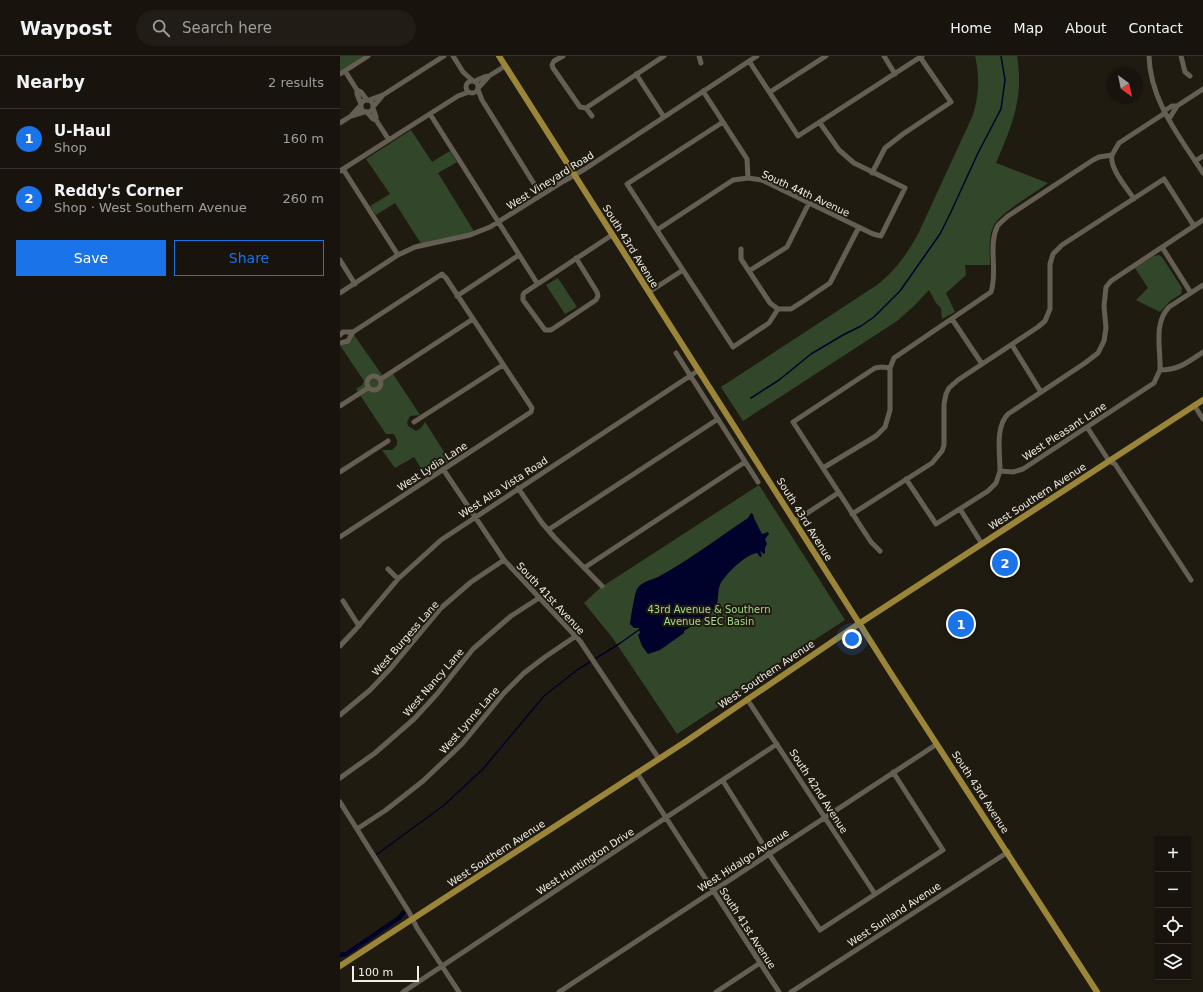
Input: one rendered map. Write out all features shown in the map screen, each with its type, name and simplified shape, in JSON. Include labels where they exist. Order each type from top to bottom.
[{"type":"main road","name":"South 43rd Avenue","points":[[498,56],[859,623],[1097,992]]},
{"type":"main road","name":"West Southern Avenue","points":[[340,966],[659,759],[859,623],[1203,400]]},
{"type":"street","points":[[340,74],[368,56]]},
{"type":"street","points":[[351,116],[363,101],[383,95],[444,56]]},
{"type":"street","points":[[453,56],[463,72],[467,85],[475,90],[482,100],[541,195]]},
{"type":"street","points":[[562,56],[554,61],[552,65],[553,68],[580,107],[586,108],[592,116]]},
{"type":"street","points":[[586,108],[664,56]]},
{"type":"street","points":[[699,56],[701,63]]},
{"type":"street","name":"West Vineyard Road","points":[[340,293],[398,255],[422,245],[480,231],[498,222],[574,175],[757,56]]},
{"type":"street","points":[[770,92],[826,56]]},
{"type":"street","points":[[884,56],[895,74]]},
{"type":"street","points":[[1149,56],[1149,70],[1152,82],[1164,112],[1203,173]]},
{"type":"street","points":[[1181,56],[1185,72],[1190,76]]},
{"type":"street","points":[[749,61],[798,136],[921,57],[951,102],[885,148],[872,172],[854,163],[839,150],[820,123]]},
{"type":"street","points":[[398,255],[341,170],[458,96],[475,90],[489,76],[505,66]]},
{"type":"street","points":[[345,71],[357,90],[361,109],[376,120]]},
{"type":"street","points":[[463,72],[478,83],[475,90]]},
{"type":"street","points":[[636,74],[664,117]]},
{"type":"street","points":[[458,96],[467,85],[489,76]]},
{"type":"street","points":[[1169,119],[1177,106],[1203,89]]},
{"type":"street","points":[[357,90],[373,104],[376,120],[389,140]]},
{"type":"street","name":"South 44th Avenue","points":[[703,91],[747,159],[748,178],[762,180],[873,234],[881,236],[905,188],[872,172]]},
{"type":"street","points":[[340,123],[351,116],[370,111],[383,95]]},
{"type":"street","points":[[1134,199],[1115,170],[1111,160],[1112,155],[1119,143],[1172,106],[1177,106]]},
{"type":"street","points":[[430,114],[538,283]]},
{"type":"street","points":[[723,122],[627,184],[733,347],[769,323],[778,309]]},
{"type":"street","points":[[823,468],[876,436],[885,427],[890,410],[890,368],[894,358],[991,292],[994,282],[994,239],[998,226],[1008,216],[1092,160],[1099,157],[1112,155]]},
{"type":"street","points":[[1195,160],[1203,156]]},
{"type":"street","points":[[657,230],[733,180],[748,178]]},
{"type":"street","points":[[852,514],[932,462],[942,451],[944,445],[944,404],[949,388],[958,380],[1012,345],[1045,321],[1050,309],[1050,264],[1053,254],[1062,245],[1164,179],[1194,226]]},
{"type":"street","points":[[749,271],[787,246],[809,203]]},
{"type":"street","points":[[906,479],[936,524],[988,491],[996,483],[1000,471],[1000,428],[1003,419],[1008,414],[1098,353],[1104,341],[1106,328],[1104,306],[1106,287],[1111,281],[1203,220]]},
{"type":"street","points":[[741,249],[741,259],[770,303],[778,309],[791,308],[830,283],[859,227]]},
{"type":"street","points":[[576,258],[597,292],[598,297],[596,300],[549,330],[545,330],[523,297],[524,293],[538,283],[612,234]]},
{"type":"street","points":[[1162,247],[1191,293]]},
{"type":"street","points":[[457,296],[519,255]]},
{"type":"street","points":[[340,260],[355,284]]},
{"type":"street","points":[[649,292],[683,270]]},
{"type":"street","points":[[340,342],[348,341],[353,332],[442,274],[446,278],[503,365],[414,422]]},
{"type":"street","points":[[1203,285],[1165,311],[1158,338],[1160,370],[1172,370],[1182,366],[1203,352]]},
{"type":"street","points":[[380,379],[473,319]]},
{"type":"street","points":[[952,319],[982,364]]},
{"type":"street","points":[[340,335],[343,332],[353,332]]},
{"type":"street","points":[[1012,345],[1041,392]]},
{"type":"street","points":[[676,353],[758,482]]},
{"type":"street","name":"West Lydia Lane","points":[[340,537],[531,412],[532,408],[503,365]]},
{"type":"street","points":[[880,551],[870,542],[793,422],[875,368],[890,368]]},
{"type":"street","name":"West Alta Vista Road","points":[[340,646],[360,626],[398,579],[441,540],[699,370]]},
{"type":"street","name":"West Pleasant Lane","points":[[1000,471],[1013,472],[1023,468],[1154,383],[1160,370]]},
{"type":"street","points":[[368,388],[367,384],[370,377],[378,377],[380,379]]},
{"type":"street","points":[[368,388],[371,390],[378,390],[381,387],[380,379]]},
{"type":"street","points":[[340,406],[368,388]]},
{"type":"street","points":[[1194,405],[1203,419]]},
{"type":"street","points":[[548,530],[718,419]]},
{"type":"street","points":[[1087,427],[1109,461],[1115,464],[1191,580]]},
{"type":"street","points":[[340,472],[388,441]]},
{"type":"street","points":[[584,568],[745,462]]},
{"type":"street","name":"South 41st Avenue","points":[[443,470],[504,560],[576,636],[659,759]]},
{"type":"street","points":[[518,488],[548,530],[602,586]]},
{"type":"street","points":[[795,521],[838,493]]},
{"type":"street","points":[[960,510],[982,544]]},
{"type":"street","name":"West Burgess Lane","points":[[340,715],[365,695],[392,668],[441,608],[471,582],[504,560]]},
{"type":"street","points":[[388,569],[398,579]]},
{"type":"street","name":"West Nancy Lane","points":[[340,778],[375,753],[414,719],[437,694],[473,650],[488,635],[511,616],[539,598]]},
{"type":"street","points":[[343,601],[360,626]]},
{"type":"street","name":"West Lynne Lane","points":[[357,829],[386,810],[423,781],[462,744],[509,688],[524,673],[544,657],[576,636]]},
{"type":"street","name":"South 42nd Avenue","points":[[747,699],[875,894]]},
{"type":"street","name":"West Huntington Drive","points":[[403,992],[777,744]]},
{"type":"street","name":"West Hidalgo Avenue","points":[[559,992],[937,744]]},
{"type":"street","points":[[723,781],[769,854],[820,930],[943,850],[894,772]]},
{"type":"street","name":"South 41st Avenue","points":[[637,773],[779,992]]},
{"type":"street","points":[[340,802],[459,992]]},
{"type":"street","name":"West Sunland Avenue","points":[[791,992],[1008,852]]},
{"type":"street","points":[[716,992],[760,963]]},
{"type":"green space","points":[[340,56],[363,56],[340,71]]},
{"type":"green space","points":[[975,56],[1017,56],[1019,71],[1018,99],[1012,124],[996,163],[1048,183],[1009,210],[996,222],[990,236],[990,265],[965,265],[966,275],[946,293],[955,312],[942,319],[941,308],[936,303],[929,290],[897,321],[743,421],[721,387],[877,285],[896,267],[910,247],[919,232],[973,115],[977,100],[978,86],[978,71]]},
{"type":"green space","points":[[411,130],[432,162],[450,151],[457,162],[438,173],[475,233],[422,245],[395,203],[376,215],[370,206],[390,194],[366,159]]},
{"type":"green space","points":[[1159,255],[1162,257],[1182,288],[1181,294],[1170,301],[1160,312],[1136,300],[1148,288],[1135,268],[1154,256]]},
{"type":"green space","points":[[558,278],[577,307],[565,314],[546,285]]},
{"type":"green space","points":[[354,335],[385,379],[393,374],[420,415],[410,416],[407,422],[408,426],[416,431],[421,428],[425,422],[450,461],[426,477],[414,457],[395,468],[382,450],[392,450],[397,445],[397,440],[394,434],[386,434],[356,389],[362,385],[364,381],[340,345],[352,340]]},
{"type":"green space","name":"43rd Avenue & Southern Avenue SEC Basin","points":[[759,485],[845,620],[779,663],[774,670],[677,734],[612,637],[584,603],[600,588]]},
{"type":"water","points":[[751,513],[753,514],[762,534],[768,532],[769,534],[765,539],[767,544],[765,553],[764,554],[760,551],[762,556],[760,557],[757,553],[747,557],[722,581],[717,604],[714,610],[660,650],[648,654],[642,646],[638,635],[640,633],[639,628],[634,628],[630,624],[637,589],[644,583],[658,577],[692,556],[748,518]]},
{"type":"waterway","points":[[751,398],[779,380],[811,354],[874,317],[900,291],[940,234],[978,153],[1001,109],[1005,80],[1001,56]]},
{"type":"waterway","points":[[376,855],[443,806],[483,769],[544,696],[577,670],[640,629]]},
{"type":"waterway","points":[[340,955],[346,954],[399,918],[403,913]]},
{"type":"place","name":"Reddy's Corner","points":[[1005,563]]},
{"type":"place","name":"U-Haul","points":[[961,624]]}]
